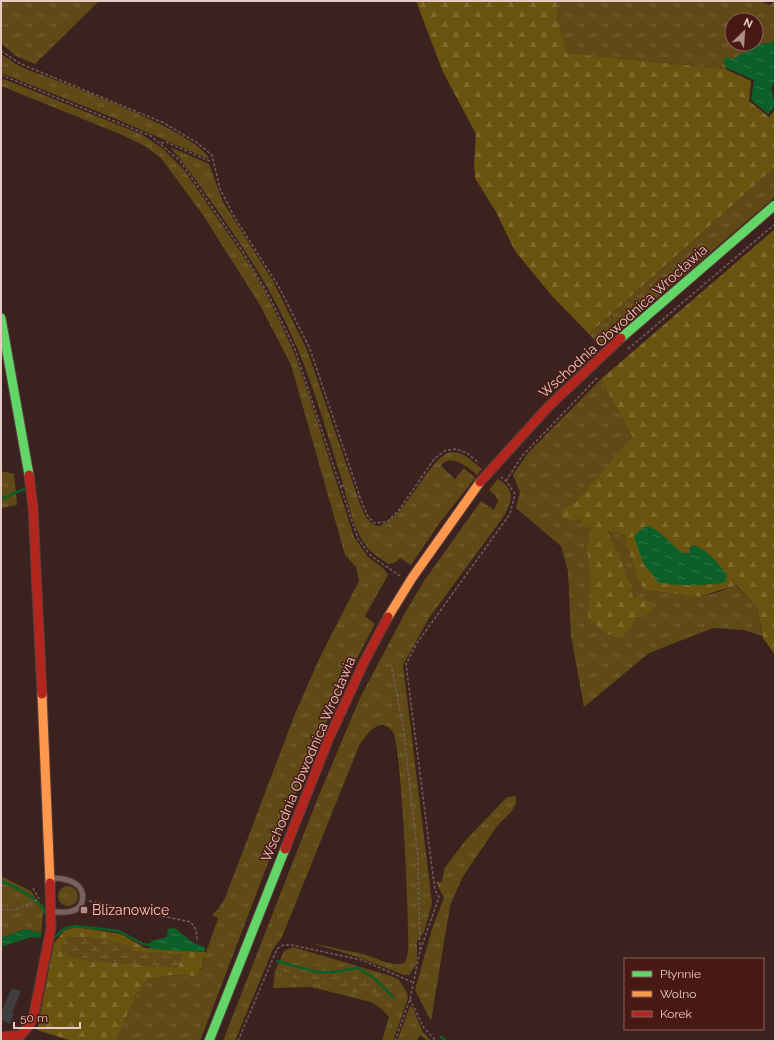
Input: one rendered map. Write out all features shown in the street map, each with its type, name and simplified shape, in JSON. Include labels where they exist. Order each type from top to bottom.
[{"type":"main road","name":"Wschodnia Obwodnica Wrocławia","points":[[209,1041],[329,738],[364,660],[409,583],[436,543],[480,482],[513,443],[580,376],[619,339],[775,205]]},
{"type":"main road","points":[[1,318],[26,451],[32,507],[52,912],[51,928],[34,1014],[30,1024],[22,1035],[1,1039]]},
{"type":"lane","points":[[50,878],[68,880],[76,884],[82,892],[83,899],[80,906],[74,911],[52,912]]},
{"type":"path","points":[[1,51],[21,64],[162,122],[196,142],[212,155],[212,162],[220,189],[235,218],[279,287],[310,349],[360,497],[367,515],[374,523],[387,522],[399,510],[434,459],[444,451],[456,449],[467,453],[483,465]]},
{"type":"path","points":[[1,75],[137,130],[161,143],[180,162],[197,184],[242,252],[269,296],[294,347],[356,533],[367,552],[409,583]]},
{"type":"path","points":[[161,143],[166,142],[212,162]]},
{"type":"path","points":[[628,350],[775,224]]},
{"type":"path","points":[[506,481],[522,456],[598,377]]},
{"type":"path","points":[[420,951],[439,897],[435,890],[406,664],[417,643],[510,514],[515,494],[506,481],[500,477]]},
{"type":"path","points":[[341,485],[360,497]]},
{"type":"path","points":[[392,669],[403,726],[418,858],[420,951],[418,966],[412,982],[410,999],[395,1041]]},
{"type":"path","points":[[1,909],[10,910],[20,908],[39,899]]},
{"type":"path","points":[[83,899],[191,922],[196,930],[197,940]]},
{"type":"path","points":[[238,1041],[277,949],[283,945],[291,945],[362,960],[412,982]]},
{"type":"path","points":[[410,999],[424,1028],[436,1041]]},
{"type":"green space","points":[[1,1],[99,1],[35,64],[16,56],[1,43]]},
{"type":"green space","points":[[416,1],[558,1],[557,17],[566,53],[725,69],[751,81],[749,101],[769,117],[775,110],[775,167],[589,334],[552,296],[515,251],[496,212],[475,178],[474,164],[476,134],[443,72]]},
{"type":"green space","points":[[558,1],[759,1],[770,5],[775,1],[775,41],[764,45],[764,12],[724,12],[724,52],[748,52],[724,63],[727,68],[725,69],[565,53],[557,17]]},
{"type":"green space","points":[[1,54],[25,69],[112,103],[163,126],[201,149],[209,159],[114,118],[1,73]]},
{"type":"green space","points":[[1,78],[141,134],[162,148],[184,170],[249,264],[266,293],[295,355],[354,537],[368,557],[384,569],[388,575],[365,616],[375,624],[349,674],[302,777],[200,1041],[116,1041],[136,995],[147,979],[171,975],[198,976],[218,918],[212,915],[219,908],[225,898],[295,714],[320,657],[359,581],[356,567],[345,555],[291,365],[260,305],[203,215],[161,158],[145,146],[120,134],[1,86]]},
{"type":"green space","points":[[170,147],[209,164],[223,202],[273,281],[307,350],[360,504],[369,521],[379,526],[389,520],[409,498],[437,462],[445,455],[457,452],[469,458],[482,469],[477,475],[456,461],[446,461],[442,464],[442,467],[455,479],[464,468],[475,478],[441,521],[411,565],[400,558],[396,562],[389,564],[372,553],[362,540],[354,522],[312,386],[299,351],[280,311],[268,288],[226,223]]},
{"type":"green space","points":[[775,167],[775,197],[600,347],[589,334]]},
{"type":"green space","points":[[775,229],[775,655],[763,638],[757,607],[736,585],[699,597],[644,590],[637,577],[624,535],[607,531],[621,560],[633,597],[652,602],[652,611],[644,616],[637,617],[622,638],[614,633],[608,635],[588,618],[591,579],[587,548],[591,528],[583,526],[579,519],[574,521],[562,518],[561,510],[575,502],[633,437],[601,379]]},
{"type":"green space","points":[[601,379],[634,437],[575,502],[562,510],[592,528],[624,535],[637,577],[644,590],[699,597],[719,592],[735,585],[757,607],[762,636],[744,630],[713,628],[649,653],[584,707],[571,636],[568,571],[561,546],[516,508],[520,492],[513,475],[527,454]]},
{"type":"green space","points":[[1,471],[14,474],[17,505],[1,508]]},
{"type":"green space","points":[[498,479],[504,483],[511,495],[511,500],[504,516],[429,618],[403,665],[432,903],[424,932],[417,941],[417,963],[409,975],[404,975],[358,957],[311,943],[363,954],[394,964],[405,963],[407,957],[408,936],[406,875],[399,767],[393,732],[388,727],[383,725],[374,728],[369,732],[359,746],[282,937],[273,949],[235,1041],[223,1041],[315,805],[360,698],[406,611],[424,581],[481,501],[494,510],[498,501],[495,495],[489,490]]},
{"type":"green space","points":[[516,796],[516,803],[512,811],[497,826],[462,878],[450,906],[431,1021],[415,990],[432,929],[444,898],[436,882],[442,882],[444,869],[465,841],[507,797]]},
{"type":"green space","points":[[1,876],[31,891],[38,902],[44,906],[41,933],[26,929],[1,938]]},
{"type":"green space","points":[[68,886],[75,889],[78,896],[75,903],[68,906],[61,903],[58,896],[61,889]]},
{"type":"green space","points":[[76,927],[121,934],[145,948],[206,952],[198,976],[171,975],[147,979],[136,995],[116,1041],[72,1041],[37,1030],[54,943],[65,930]]},
{"type":"green space","points":[[74,936],[114,941],[144,952],[183,954],[178,968],[86,961],[63,954],[61,946],[67,937]]},
{"type":"green space","points":[[293,947],[391,976],[399,980],[407,993],[408,998],[393,1041],[382,1041],[389,1017],[382,1009],[371,1002],[311,987],[273,988],[275,971],[284,951]]},
{"type":"green space","points":[[287,961],[353,971],[374,976],[381,984],[376,993],[353,993],[320,982],[281,976]]},
{"type":"green space","points":[[410,1006],[413,1008],[423,1032],[431,1041],[427,1041],[421,1035],[416,1041],[397,1041]]},
{"type":"water","points":[[775,41],[775,80],[771,88],[775,106],[768,114],[751,100],[754,80],[727,68],[724,63],[725,57],[733,59],[745,52],[764,52],[764,43]]},
{"type":"water","points":[[648,526],[658,531],[682,553],[690,553],[689,548],[693,545],[703,550],[727,575],[724,583],[683,585],[658,582],[643,563],[634,536],[644,527]]},
{"type":"water","points":[[174,928],[191,941],[205,947],[204,952],[150,949],[151,941],[167,937],[168,929]]},
{"type":"water","points":[[26,929],[41,933],[41,938],[31,937],[1,947],[1,938]]},
{"type":"building","points":[[12,988],[21,991],[12,1013],[14,1014],[10,1024],[1,1020],[1,1012]]},
{"type":"waterway","points":[[1,499],[24,489]]},
{"type":"waterway","points":[[1,881],[13,886],[33,898],[45,913]]},
{"type":"waterway","points":[[55,937],[65,928],[76,926],[119,931],[143,944],[153,945]]},
{"type":"waterway","points":[[277,961],[316,972],[336,972],[358,968],[374,978],[393,997]]},
{"type":"waterway","points":[[441,1037],[446,1041]]},
{"type":"traffic: fast","points":[[621,338],[775,205]]},
{"type":"traffic: fast","points":[[1,318],[29,475]]},
{"type":"traffic: fast","points":[[209,1041],[285,849]]},
{"type":"traffic: slow","points":[[388,617],[412,578],[480,482]]},
{"type":"traffic: slow","points":[[42,694],[50,883]]},
{"type":"traffic: jam","points":[[480,482],[548,407],[621,338]]},
{"type":"traffic: jam","points":[[29,475],[33,507],[42,694]]},
{"type":"traffic: jam","points":[[285,849],[329,738],[365,660],[388,617]]},
{"type":"traffic: jam","points":[[1,1037],[21,1035],[30,1024],[34,1014],[51,928],[50,883]]},
{"type":"place","name":"Blizanowice","points":[[84,910]]}]
